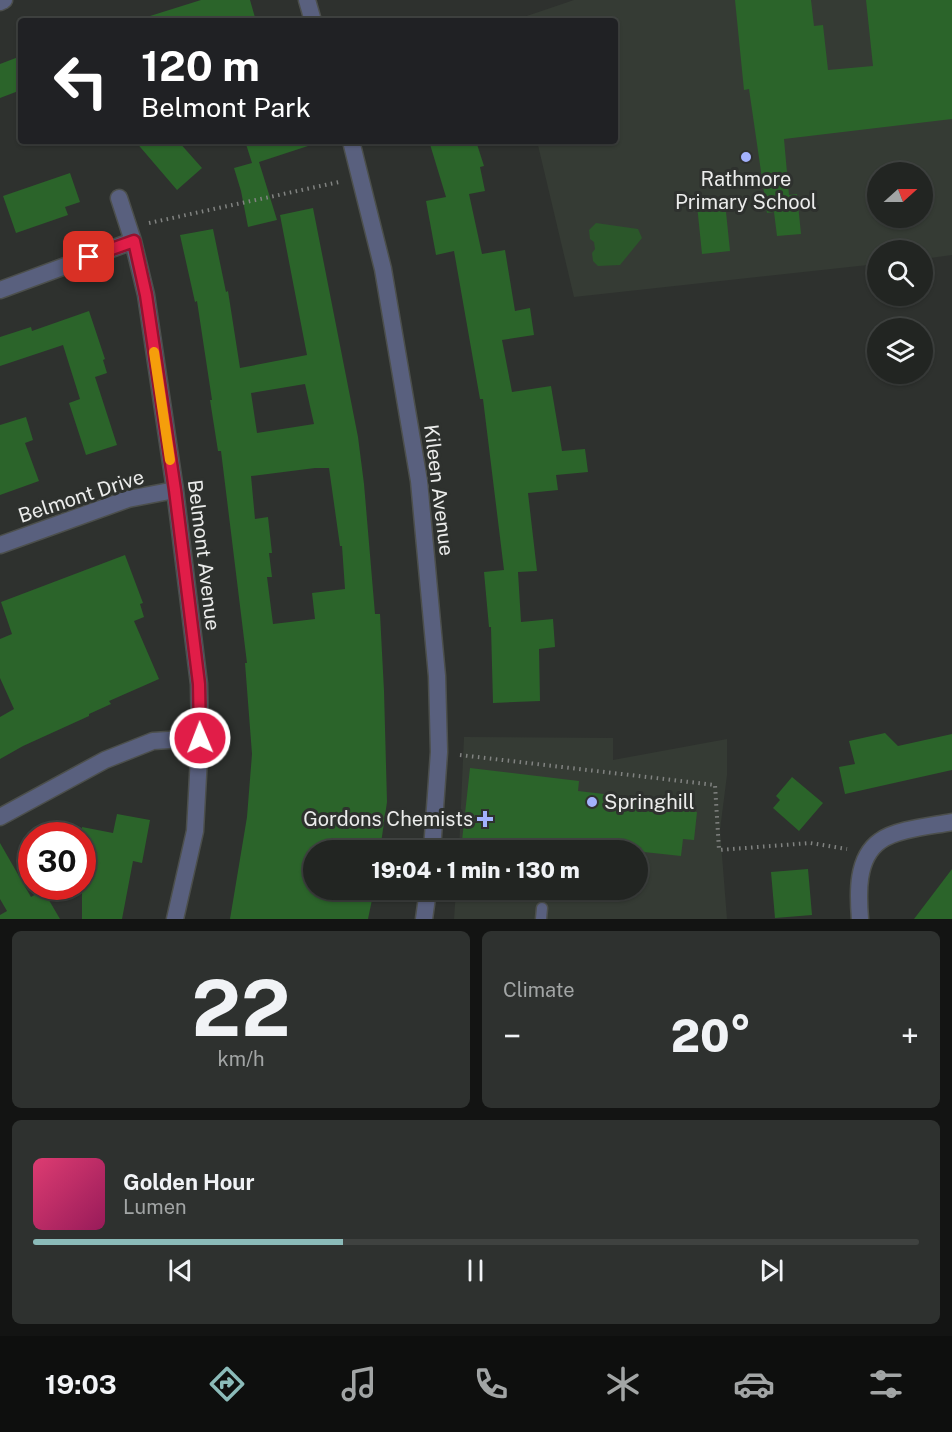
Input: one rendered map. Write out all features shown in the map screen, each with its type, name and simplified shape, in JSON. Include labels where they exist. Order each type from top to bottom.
[{"type":"street","points":[[307,0],[312,18]]},
{"type":"street","name":"Kileen Avenue","points":[[352,144],[382,269],[419,481],[437,676],[439,752],[433,840]]},
{"type":"street","name":"Belmont Avenue","points":[[119,198],[131,234],[146,295],[175,490],[199,684],[200,738],[195,831],[175,919]]},
{"type":"street","points":[[0,290],[131,234]]},
{"type":"street","name":"Belmont Drive","points":[[0,545],[128,500],[175,490]]},
{"type":"street","points":[[0,817],[105,760],[153,741],[200,738]]},
{"type":"street","points":[[860,919],[860,876],[869,852],[880,841],[894,834],[952,822]]},
{"type":"street","points":[[424,919],[427,900]]},
{"type":"path","points":[[131,234],[360,178]]},
{"type":"path","points":[[439,752],[715,785],[719,850],[810,843],[869,852]]},
{"type":"shaded area","name":"Rathmore Primary School","points":[[574,0],[952,0],[952,255],[933,258],[933,240],[867,240],[867,265],[574,297],[538,144],[618,144],[618,18],[521,18]]},
{"type":"shaded area","name":"Springhill","points":[[464,737],[613,738],[613,760],[727,739],[727,775],[720,830],[727,919],[454,919],[455,900],[648,900],[648,840],[459,840]]},
{"type":"green space","points":[[596,223],[638,229],[642,238],[620,265],[598,266],[593,261],[592,253],[595,249],[589,230]]},
{"type":"building","points":[[201,0],[250,0],[255,18],[150,18],[150,16]]},
{"type":"building","points":[[735,0],[811,0],[814,26],[823,25],[828,70],[873,66],[866,0],[952,0],[952,119],[784,139],[789,195],[797,194],[801,234],[777,236],[774,212],[767,213],[749,89],[744,90]]},
{"type":"building","points":[[18,57],[18,91],[0,98],[0,64]]},
{"type":"building","points":[[138,144],[181,144],[202,168],[177,190]]},
{"type":"building","points":[[246,144],[311,144],[259,162],[277,220],[248,227],[234,168],[252,163]]},
{"type":"building","points":[[430,144],[477,144],[484,166],[480,167],[485,191],[469,194],[482,254],[505,250],[515,311],[530,308],[534,335],[502,340],[512,392],[551,386],[562,451],[585,449],[588,472],[556,475],[558,490],[528,493],[537,571],[518,572],[521,622],[553,619],[555,647],[539,649],[540,701],[493,703],[491,627],[489,627],[484,572],[504,570],[483,399],[480,399],[454,251],[436,255],[426,201],[446,197]]},
{"type":"building","points":[[70,173],[80,202],[65,207],[68,215],[16,233],[3,196]]},
{"type":"building","points":[[725,202],[730,251],[702,254],[697,205]]},
{"type":"building","points":[[313,208],[358,437],[364,484],[375,614],[380,614],[387,802],[381,840],[303,840],[303,900],[372,900],[368,919],[230,919],[247,817],[252,754],[245,663],[247,663],[221,451],[218,451],[197,301],[195,302],[180,235],[213,229],[226,292],[228,291],[240,368],[307,355],[280,215]],"holes":[[[305,384],[314,424],[257,433],[251,393]],[[329,468],[340,546],[342,546],[345,589],[312,593],[315,619],[273,624],[267,577],[272,577],[268,517],[255,519],[251,476]]]},
{"type":"building","points":[[89,311],[105,359],[103,360],[107,373],[95,377],[117,445],[86,455],[69,403],[80,399],[63,345],[0,366],[0,337],[31,327],[32,331]]},
{"type":"building","points":[[26,417],[33,440],[25,443],[39,481],[0,495],[0,425]]},
{"type":"building","points":[[125,555],[143,603],[140,604],[144,617],[134,621],[159,679],[109,701],[111,704],[89,716],[0,759],[0,717],[14,709],[0,678],[0,639],[12,634],[1,602]]},
{"type":"building","points":[[885,733],[898,746],[952,734],[952,770],[845,794],[839,767],[855,764],[849,741]]},
{"type":"building","points":[[470,768],[579,781],[578,791],[682,803],[681,810],[697,812],[694,840],[683,839],[681,856],[648,852],[648,840],[462,840]]},
{"type":"building","points":[[792,777],[823,803],[799,831],[773,808],[780,800],[776,796]]},
{"type":"building","points":[[117,814],[150,820],[142,863],[133,861],[122,919],[82,919],[82,900],[96,900],[96,830],[113,833]]},
{"type":"building","points":[[0,843],[18,874],[18,900],[49,900],[60,919],[0,919],[0,915],[7,911],[0,899]]},
{"type":"building","points":[[808,869],[812,915],[775,918],[771,872]]},
{"type":"building","points":[[952,869],[952,919],[914,919],[930,898]]},
{"type":"slow traffic","points":[[154,352],[170,460]]},
{"type":"place","name":"Rathmore Primary School","points":[[746,157]]},
{"type":"place","name":"Springhill","points":[[592,802]]},
{"type":"place","name":"Gordons Chemists","points":[[485,819]]},
{"type":"route","points":[[89,257],[134,241],[146,295],[175,490],[199,684],[200,738]]}]
